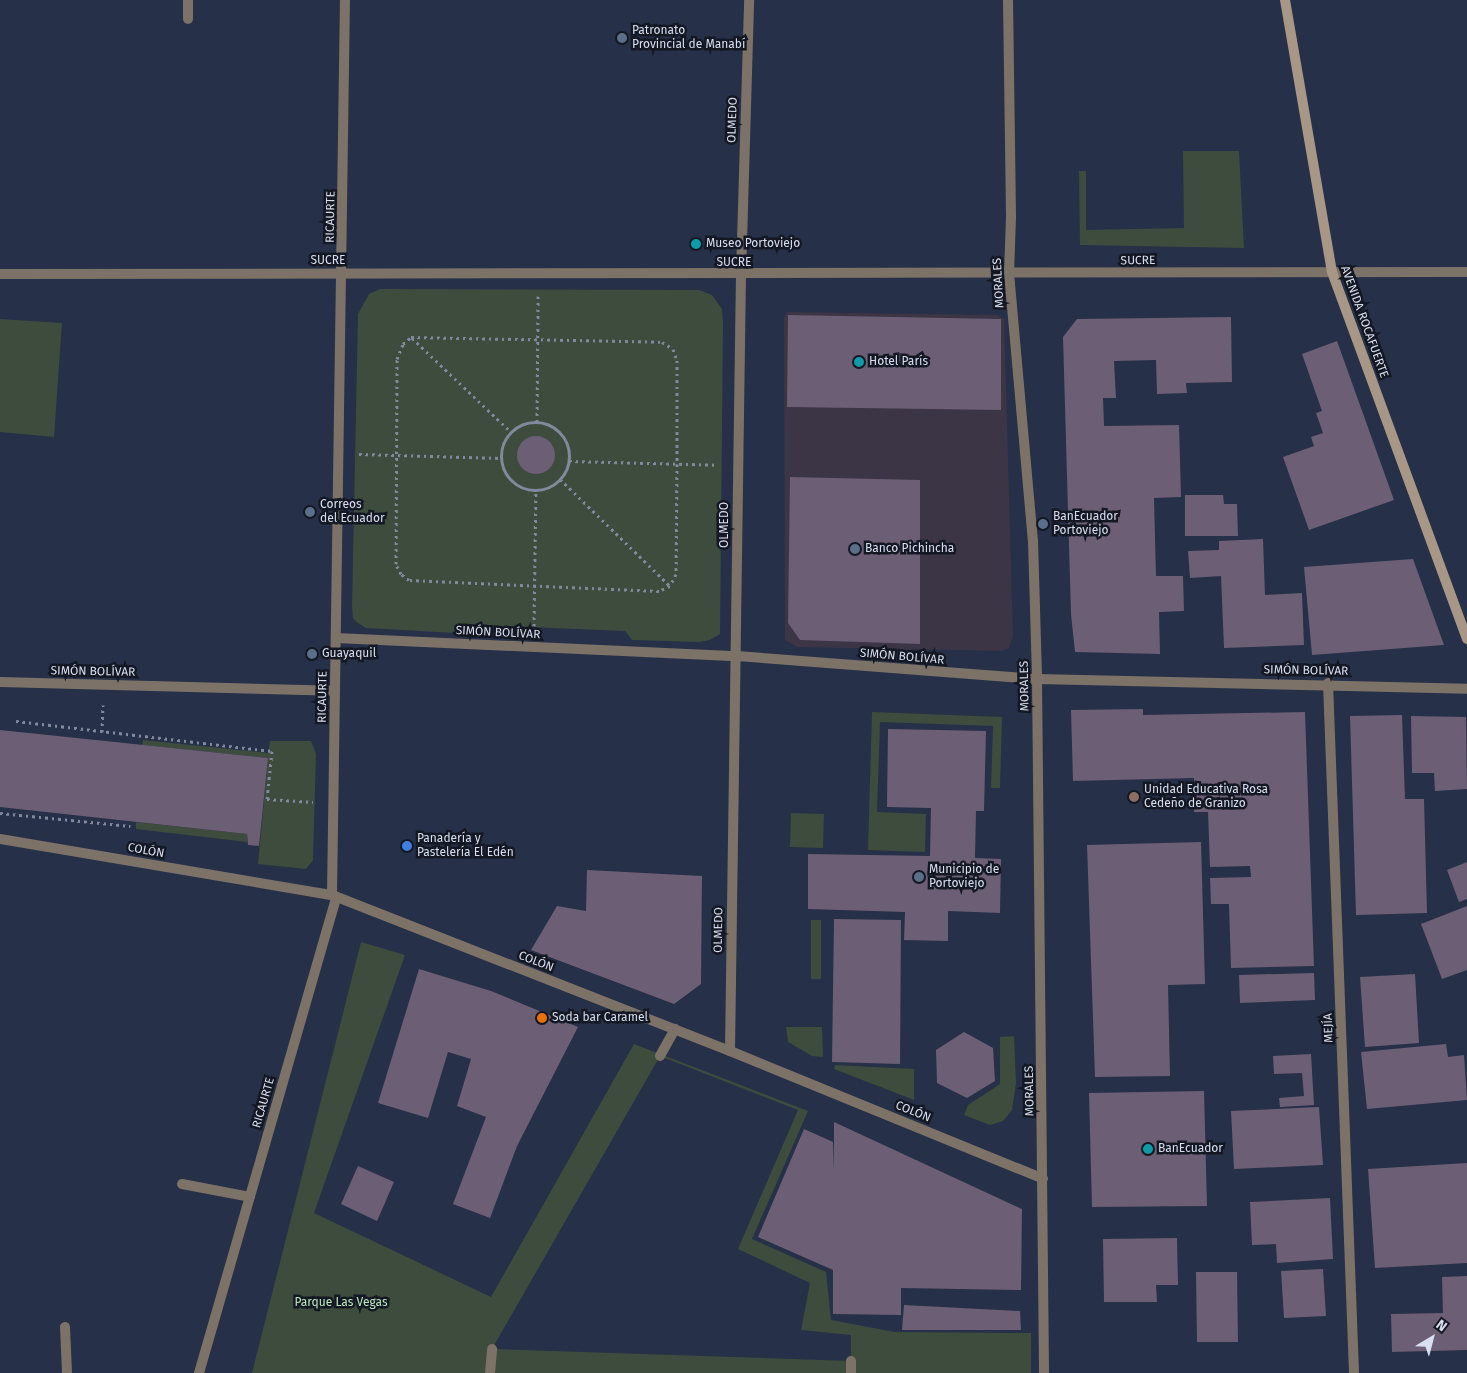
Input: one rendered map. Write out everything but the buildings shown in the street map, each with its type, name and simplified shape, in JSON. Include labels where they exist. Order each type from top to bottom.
[{"type":"street","points":[[188,0],[188,19]]},
{"type":"street","name":"RICAURTE","points":[[199,1373],[334,896],[335,691],[343,273],[345,0]]},
{"type":"street","name":"OLMEDO","points":[[730,1051],[737,656],[740,275],[749,0]]},
{"type":"street","name":"MORALES","points":[[1008,0],[1011,217],[1009,274],[1033,541],[1037,679],[1044,1373]]},
{"type":"street","name":"AVENIDA ROCAFUERTE","points":[[1285,0],[1332,272],[1467,639]]},
{"type":"street","name":"SUCRE","points":[[0,274],[740,275],[1467,272]]},
{"type":"street","name":"SIMÓN BOLÍVAR","points":[[336,638],[737,656],[1037,679],[1328,683],[1467,689]]},
{"type":"street","name":"SIMÓN BOLÍVAR","points":[[0,682],[335,691]]},
{"type":"street","name":"MEJÍA","points":[[1328,683],[1354,1373]]},
{"type":"street","name":"COLÓN","points":[[0,839],[334,896],[675,1029],[1043,1179]]},
{"type":"street","points":[[660,1056],[675,1029]]},
{"type":"street","points":[[182,1184],[250,1197]]},
{"type":"street","points":[[65,1327],[67,1373]]},
{"type":"street","points":[[490,1373],[492,1349]]},
{"type":"street","points":[[851,1362],[851,1373]]},
{"type":"path","points":[[537,422],[538,275]]},
{"type":"path","points":[[411,337],[512,432]]},
{"type":"path","points":[[411,337],[662,342],[673,349],[677,360],[676,574],[670,586],[659,591],[410,580],[401,574],[396,564],[397,358],[402,344],[411,337]]},
{"type":"path","points":[[537,422],[557,431],[569,450],[569,461],[560,479],[545,488],[536,490],[516,484],[503,468],[501,458],[502,448],[512,432],[528,423],[537,422]]},
{"type":"path","points":[[339,453],[501,458]]},
{"type":"path","points":[[569,461],[738,466]]},
{"type":"path","points":[[560,479],[670,586]]},
{"type":"path","points":[[534,647],[536,490]]},
{"type":"path","points":[[16,722],[272,751],[268,799],[334,803]]},
{"type":"path","points":[[0,813],[130,826]]},
{"type":"shaded area","points":[[787,312],[997,315],[1004,319],[1013,636],[1009,648],[1002,651],[797,647],[785,640],[784,318]]},
{"type":"green space","points":[[1183,151],[1239,151],[1244,248],[1080,245],[1079,171],[1086,171],[1086,230],[1184,228]]},
{"type":"green space","points":[[380,289],[699,290],[712,295],[722,309],[723,324],[720,634],[710,640],[699,642],[632,640],[625,631],[479,625],[472,634],[366,628],[353,618],[358,314],[369,294]]},
{"type":"green space","points":[[0,319],[62,323],[54,437],[0,432]]},
{"type":"green space","points":[[872,712],[1002,717],[1000,788],[991,788],[993,726],[880,722],[877,812],[926,814],[925,852],[868,850]]},
{"type":"green space","points":[[143,740],[268,753],[270,741],[311,741],[316,754],[313,860],[306,869],[258,864],[268,758],[142,745]]},
{"type":"green space","points":[[791,813],[824,814],[823,848],[790,847]]},
{"type":"green space","points":[[136,822],[247,834],[247,842],[136,829]]},
{"type":"green space","points":[[811,920],[821,920],[821,979],[811,979]]},
{"type":"green space","name":"Parque Las Vegas","points":[[361,942],[405,955],[314,1213],[491,1297],[634,1044],[808,1111],[752,1239],[826,1272],[831,1320],[895,1332],[1031,1333],[1031,1373],[252,1373]],"holes":[[[660,1056],[798,1110],[738,1249],[810,1283],[801,1330],[851,1335],[851,1361],[492,1349]]]},
{"type":"green space","points":[[786,1027],[822,1027],[823,1057],[812,1056],[788,1042]]},
{"type":"green space","points":[[1014,1036],[1016,1083],[1012,1110],[1003,1121],[990,1125],[964,1115],[968,1105],[1000,1084],[1000,1037]]},
{"type":"green space","points":[[835,1065],[914,1069],[914,1100],[834,1069]]},
{"type":"place","name":"Patronato Provincial de Manabí","points":[[622,38]]},
{"type":"place","name":"Museo Portoviejo","points":[[696,244]]},
{"type":"place","name":"Hotel París","points":[[859,362]]},
{"type":"place","name":"Correos del Ecuador","points":[[310,512]]},
{"type":"place","name":"BanEcuador Portoviejo","points":[[1043,524]]},
{"type":"place","name":"Banco Pichincha","points":[[855,549]]},
{"type":"place","name":"Guayaquil","points":[[312,654]]},
{"type":"place","name":"Unidad Educativa Rosa Cedeño de Granizo","points":[[1134,797]]},
{"type":"place","name":"Panadería y Pastelería El Edén","points":[[407,846]]},
{"type":"place","name":"Municipio de Portoviejo","points":[[919,877]]},
{"type":"place","name":"Soda bar Caramel","points":[[542,1018]]},
{"type":"place","name":"BanEcuador","points":[[1148,1149]]}]
